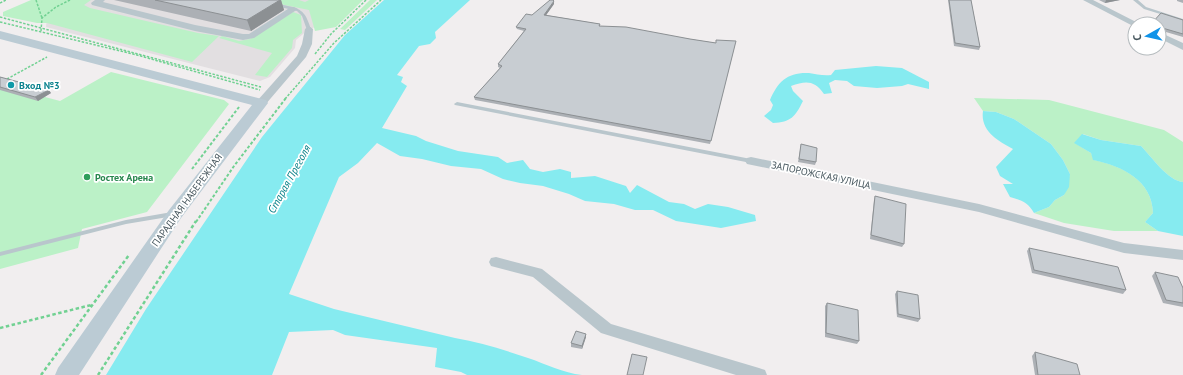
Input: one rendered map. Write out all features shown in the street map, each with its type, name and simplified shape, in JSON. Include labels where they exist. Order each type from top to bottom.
[{"type":"main road","points":[[0,35],[267,95]]},
{"type":"main road","name":"ПАРАДНАЯ НАБЕРЕЖНАЯ","points":[[66,375],[175,214],[267,95]]},
{"type":"street","points":[[101,0],[95,3],[188,27],[242,37],[250,36],[294,9]]},
{"type":"street","points":[[1087,0],[1127,20]]},
{"type":"street","name":"ПАРАДНАЯ НАБЕРЕЖНАЯ","points":[[267,95],[300,57],[307,44],[309,29]]},
{"type":"street","points":[[1167,39],[1183,47]]},
{"type":"street","name":"ЗАПОРОЖСКАЯ УЛИЦА","points":[[751,161],[979,208],[1124,248],[1183,255]]},
{"type":"street","points":[[496,262],[537,273],[606,329],[759,375]]},
{"type":"lane","points":[[1134,0],[1146,8],[1183,20]]},
{"type":"lane","points":[[272,4],[299,10],[305,15],[309,29]]},
{"type":"lane","name":"ЗАПОРОЖСКАЯ УЛИЦА","points":[[457,104],[751,161]]},
{"type":"lane","points":[[0,254],[126,222],[175,214]]},
{"type":"path","points":[[0,3],[6,0]]},
{"type":"path","points":[[36,0],[42,18],[43,28],[41,32]]},
{"type":"path","points":[[42,18],[56,7],[70,0]]},
{"type":"path","points":[[98,375],[202,212],[260,130],[328,48],[381,0]]},
{"type":"path","points":[[0,16],[228,77],[267,95]]},
{"type":"path","points":[[0,22],[137,55],[267,95],[288,95]]},
{"type":"path","points":[[5,80],[53,54]]},
{"type":"path","points":[[0,328],[92,304]]},
{"type":"shaded area","points":[[79,0],[352,0],[320,26],[309,29],[296,40],[295,48],[270,77],[260,81],[46,27],[47,17]]},
{"type":"green space","points":[[31,0],[91,0],[84,5],[90,8],[198,33],[219,36],[192,62],[47,23],[37,23],[3,16],[3,12]]},
{"type":"green space","points":[[260,0],[299,0],[305,2],[309,0],[363,0],[336,27],[315,31],[309,10]]},
{"type":"green space","points":[[370,0],[377,0],[345,30],[340,29]]},
{"type":"green space","points":[[293,12],[301,15],[302,33],[293,40],[292,48],[267,77],[255,75],[272,53],[219,38],[222,36],[239,41],[250,39]]},
{"type":"green space","name":"Ростех Арена","points":[[111,72],[224,100],[229,104],[147,212],[82,229],[78,248],[0,269],[0,79],[45,97],[60,101]]},
{"type":"green space","points":[[974,98],[1049,100],[1164,130],[1183,142],[1183,182],[1177,181],[1166,173],[1141,146],[1101,140],[1083,134],[1075,143],[1091,153],[1094,160],[1115,166],[1134,176],[1141,183],[1151,201],[1153,213],[1145,222],[1158,231],[1114,231],[1064,223],[1034,213],[1049,207],[1055,200],[1064,195],[1070,174],[1063,160],[1051,144],[1014,119],[996,112],[983,111]]},
{"type":"water","name":"Старая Преголя","points":[[384,0],[470,0],[435,32],[436,38],[430,44],[419,46],[397,75],[403,77],[401,82],[407,86],[382,128],[416,136],[426,141],[458,151],[498,157],[507,163],[523,160],[530,169],[543,172],[560,169],[571,172],[571,178],[595,176],[626,186],[630,193],[637,185],[669,202],[684,204],[695,209],[708,204],[728,207],[755,215],[756,221],[721,228],[676,221],[653,210],[635,210],[614,204],[585,201],[569,194],[543,186],[503,179],[481,169],[451,166],[422,159],[400,156],[377,143],[358,163],[339,177],[289,294],[334,309],[483,344],[561,370],[582,375],[467,375],[461,372],[435,367],[437,348],[345,335],[333,330],[289,332],[272,375],[106,375],[146,309],[262,137],[345,35]]},
{"type":"water","points":[[876,66],[902,68],[929,82],[929,89],[908,84],[902,86],[877,88],[854,86],[847,81],[835,80],[829,83],[832,93],[824,94],[817,86],[813,84],[801,83],[791,86],[793,91],[803,101],[792,118],[773,123],[764,116],[771,110],[773,105],[770,100],[773,93],[780,83],[790,76],[802,73],[831,75],[835,70]]},
{"type":"water","points":[[983,111],[996,112],[1014,119],[1051,144],[1063,160],[1070,174],[1069,187],[1064,195],[1055,200],[1049,207],[1034,213],[1024,202],[1010,197],[1003,184],[1013,184],[1000,176],[996,167],[1013,149],[996,139],[987,130],[984,124]]},
{"type":"water","points":[[1082,134],[1101,140],[1141,146],[1166,173],[1177,181],[1183,182],[1183,236],[1158,231],[1145,222],[1153,213],[1151,201],[1141,183],[1134,176],[1114,166],[1093,160],[1091,153],[1074,143]]},
{"type":"building","points":[[155,0],[280,0],[247,20]]},
{"type":"building","points":[[550,0],[554,1],[544,15],[600,24],[599,26],[626,27],[716,43],[716,40],[736,41],[711,141],[474,97],[502,66],[498,64],[526,29],[516,27],[526,14],[532,15]]},
{"type":"building","points":[[949,0],[971,0],[980,47],[955,43]]},
{"type":"building","points":[[1161,13],[1183,20],[1183,34],[1167,29],[1167,16],[1158,16]]},
{"type":"building","name":"Вход №3","points":[[0,77],[49,90],[35,97],[0,87]]},
{"type":"building","points":[[801,144],[817,148],[816,162],[799,159]]},
{"type":"building","points":[[875,196],[906,204],[904,244],[871,235]]},
{"type":"building","points":[[1029,248],[1118,267],[1126,290],[1034,270]]},
{"type":"building","points":[[1155,272],[1178,277],[1183,288],[1183,303],[1166,300]]},
{"type":"building","points":[[897,291],[918,295],[920,319],[898,314]]},
{"type":"building","points":[[827,303],[858,310],[859,341],[826,333]]},
{"type":"building","points":[[576,331],[586,334],[582,346],[571,343]]},
{"type":"building","points":[[1035,352],[1077,364],[1080,375],[1038,375]]},
{"type":"building","points":[[632,354],[647,357],[643,375],[627,375]]},
{"type":"place","name":"Вход №3","points":[[11,85]]},
{"type":"place","name":"Ростех Арена","points":[[87,177]]}]
